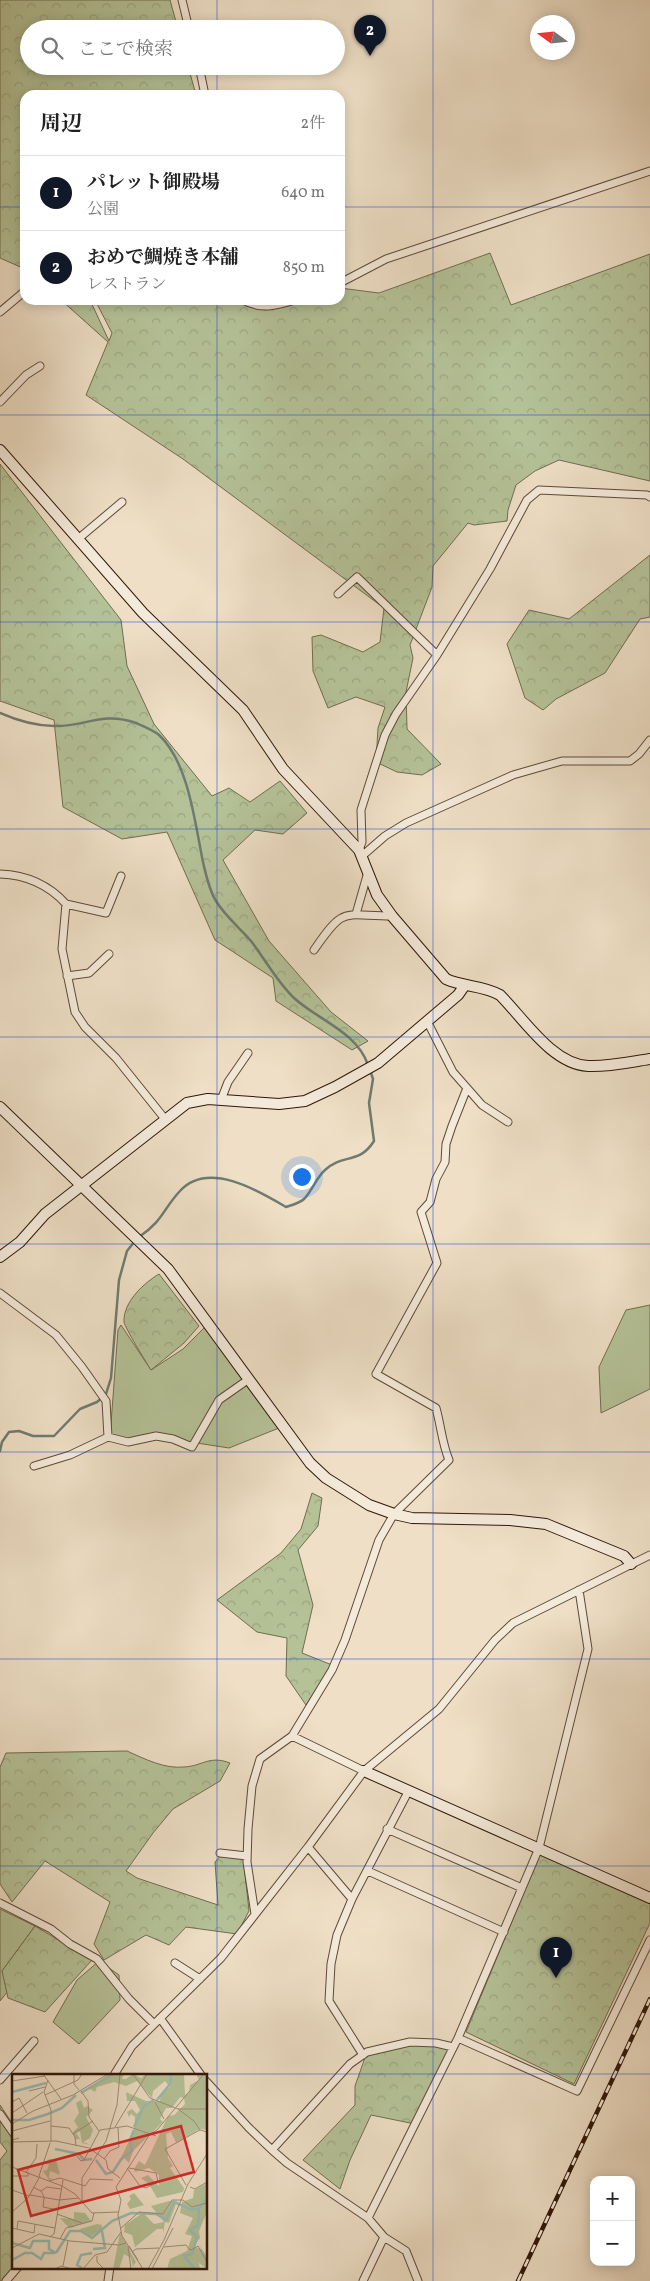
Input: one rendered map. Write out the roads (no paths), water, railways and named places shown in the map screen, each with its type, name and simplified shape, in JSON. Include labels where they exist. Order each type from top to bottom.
[{"type":"street","points":[[182,0],[187,20]]},
{"type":"street","points":[[202,75],[205,90]]},
{"type":"street","points":[[345,280],[386,259],[650,171]]},
{"type":"street","points":[[0,312],[20,295]]},
{"type":"street","points":[[255,305],[260,307],[279,305]]},
{"type":"street","points":[[0,402],[26,375],[40,366]]},
{"type":"street","points":[[0,450],[162,632],[232,697],[256,726],[283,769],[298,788],[360,853],[377,895],[392,916],[446,979],[492,990],[500,994],[551,1050],[568,1062],[589,1066],[650,1060]]},
{"type":"street","points":[[360,853],[362,842],[361,810],[385,735],[396,714],[437,655],[490,569],[527,500],[539,490],[647,495],[650,498]]},
{"type":"street","points":[[78,539],[122,502]]},
{"type":"street","points":[[338,594],[357,576],[437,655]]},
{"type":"street","points":[[360,853],[406,823],[512,775],[562,761],[630,761],[639,754],[650,740]]},
{"type":"street","points":[[356,914],[368,872]]},
{"type":"street","points":[[0,874],[16,875],[48,886],[66,904],[106,912],[120,876]]},
{"type":"street","points":[[66,904],[62,949],[75,1012],[85,1027],[116,1058],[165,1119]]},
{"type":"street","points":[[314,950],[338,918],[356,914],[392,916]]},
{"type":"street","points":[[67,976],[89,973],[109,954]]},
{"type":"street","points":[[0,1257],[20,1242],[45,1214],[187,1103],[208,1099],[279,1104],[305,1101],[378,1063],[458,995],[465,985]]},
{"type":"street","points":[[427,1021],[453,1072],[482,1105],[508,1122]]},
{"type":"street","points":[[221,1100],[228,1082],[248,1053]]},
{"type":"street","points":[[255,1914],[247,1856],[252,1786],[260,1759],[292,1736],[332,1670],[345,1640],[379,1540],[394,1514],[449,1460],[442,1443],[436,1408],[376,1374],[437,1264],[422,1212],[430,1202],[436,1179],[445,1162],[446,1144],[467,1088]]},
{"type":"street","points":[[0,1107],[168,1269],[310,1463],[326,1478],[369,1505],[394,1514],[412,1518],[510,1520],[546,1524],[624,1556],[631,1564]]},
{"type":"street","points":[[0,1292],[56,1334],[99,1391],[106,1402],[108,1437]]},
{"type":"street","points":[[34,1466],[70,1455],[108,1437],[128,1442],[156,1436],[173,1439],[192,1446],[219,1400],[249,1379]]},
{"type":"street","points":[[115,2074],[132,2046],[221,1958],[308,1847],[364,1771],[439,1709],[495,1640],[513,1623],[650,1555]]},
{"type":"street","points":[[368,2218],[454,2047],[539,1848],[588,1649],[579,1590]]},
{"type":"street","points":[[292,1736],[408,1792],[650,1898]]},
{"type":"street","points":[[363,2055],[328,2001],[331,1964],[337,1935],[352,1899],[408,1792]]},
{"type":"street","points":[[387,1829],[522,1888]]},
{"type":"street","points":[[308,1847],[352,1899]]},
{"type":"street","points":[[220,1853],[247,1856]]},
{"type":"street","points":[[368,1871],[504,1932]]},
{"type":"street","points":[[0,1903],[51,1929],[70,1944],[97,1959],[129,1998],[154,2024]]},
{"type":"street","points":[[458,2038],[577,2091],[650,1940]]},
{"type":"street","points":[[175,1963],[200,1979]]},
{"type":"street","points":[[160,2018],[200,2074]]},
{"type":"street","points":[[0,2080],[34,2041]]},
{"type":"street","points":[[272,2150],[350,2064],[367,2052],[410,2042],[436,2043],[454,2047]]},
{"type":"street","points":[[208,2083],[249,2128],[287,2163],[368,2218],[384,2237],[406,2251],[418,2281]]},
{"type":"street","points":[[0,2114],[12,2131]]},
{"type":"street","points":[[363,2281],[384,2237]]},
{"type":"street","points":[[6,2281],[17,2268]]},
{"type":"street","points":[[108,2281],[110,2268]]},
{"type":"waterway","points":[[0,713],[26,722],[47,726],[65,726],[103,719],[124,720],[142,725],[159,735],[169,747],[184,777],[203,862],[211,892],[216,901],[228,917],[251,941],[288,992],[304,1006],[346,1035],[363,1054],[368,1065]]},
{"type":"waterway","points":[[139,1237],[153,1226],[180,1191],[191,1182],[205,1178],[233,1181],[262,1193],[286,1207],[302,1200],[307,1196],[325,1170],[338,1162],[363,1153],[374,1141],[369,1103],[373,1079],[370,1070]]},
{"type":"waterway","points":[[0,1451],[2,1442],[9,1432],[19,1431],[33,1436],[54,1436],[80,1409],[97,1402],[106,1394],[111,1378],[119,1280],[127,1251],[135,1241]]},
{"type":"railway","points":[[518,2281],[650,1999]]},
{"type":"place","name":"おめで鯛焼き本舗","points":[[370,56]]},
{"type":"place","name":"パレット御殿場","points":[[556,1978]]}]
